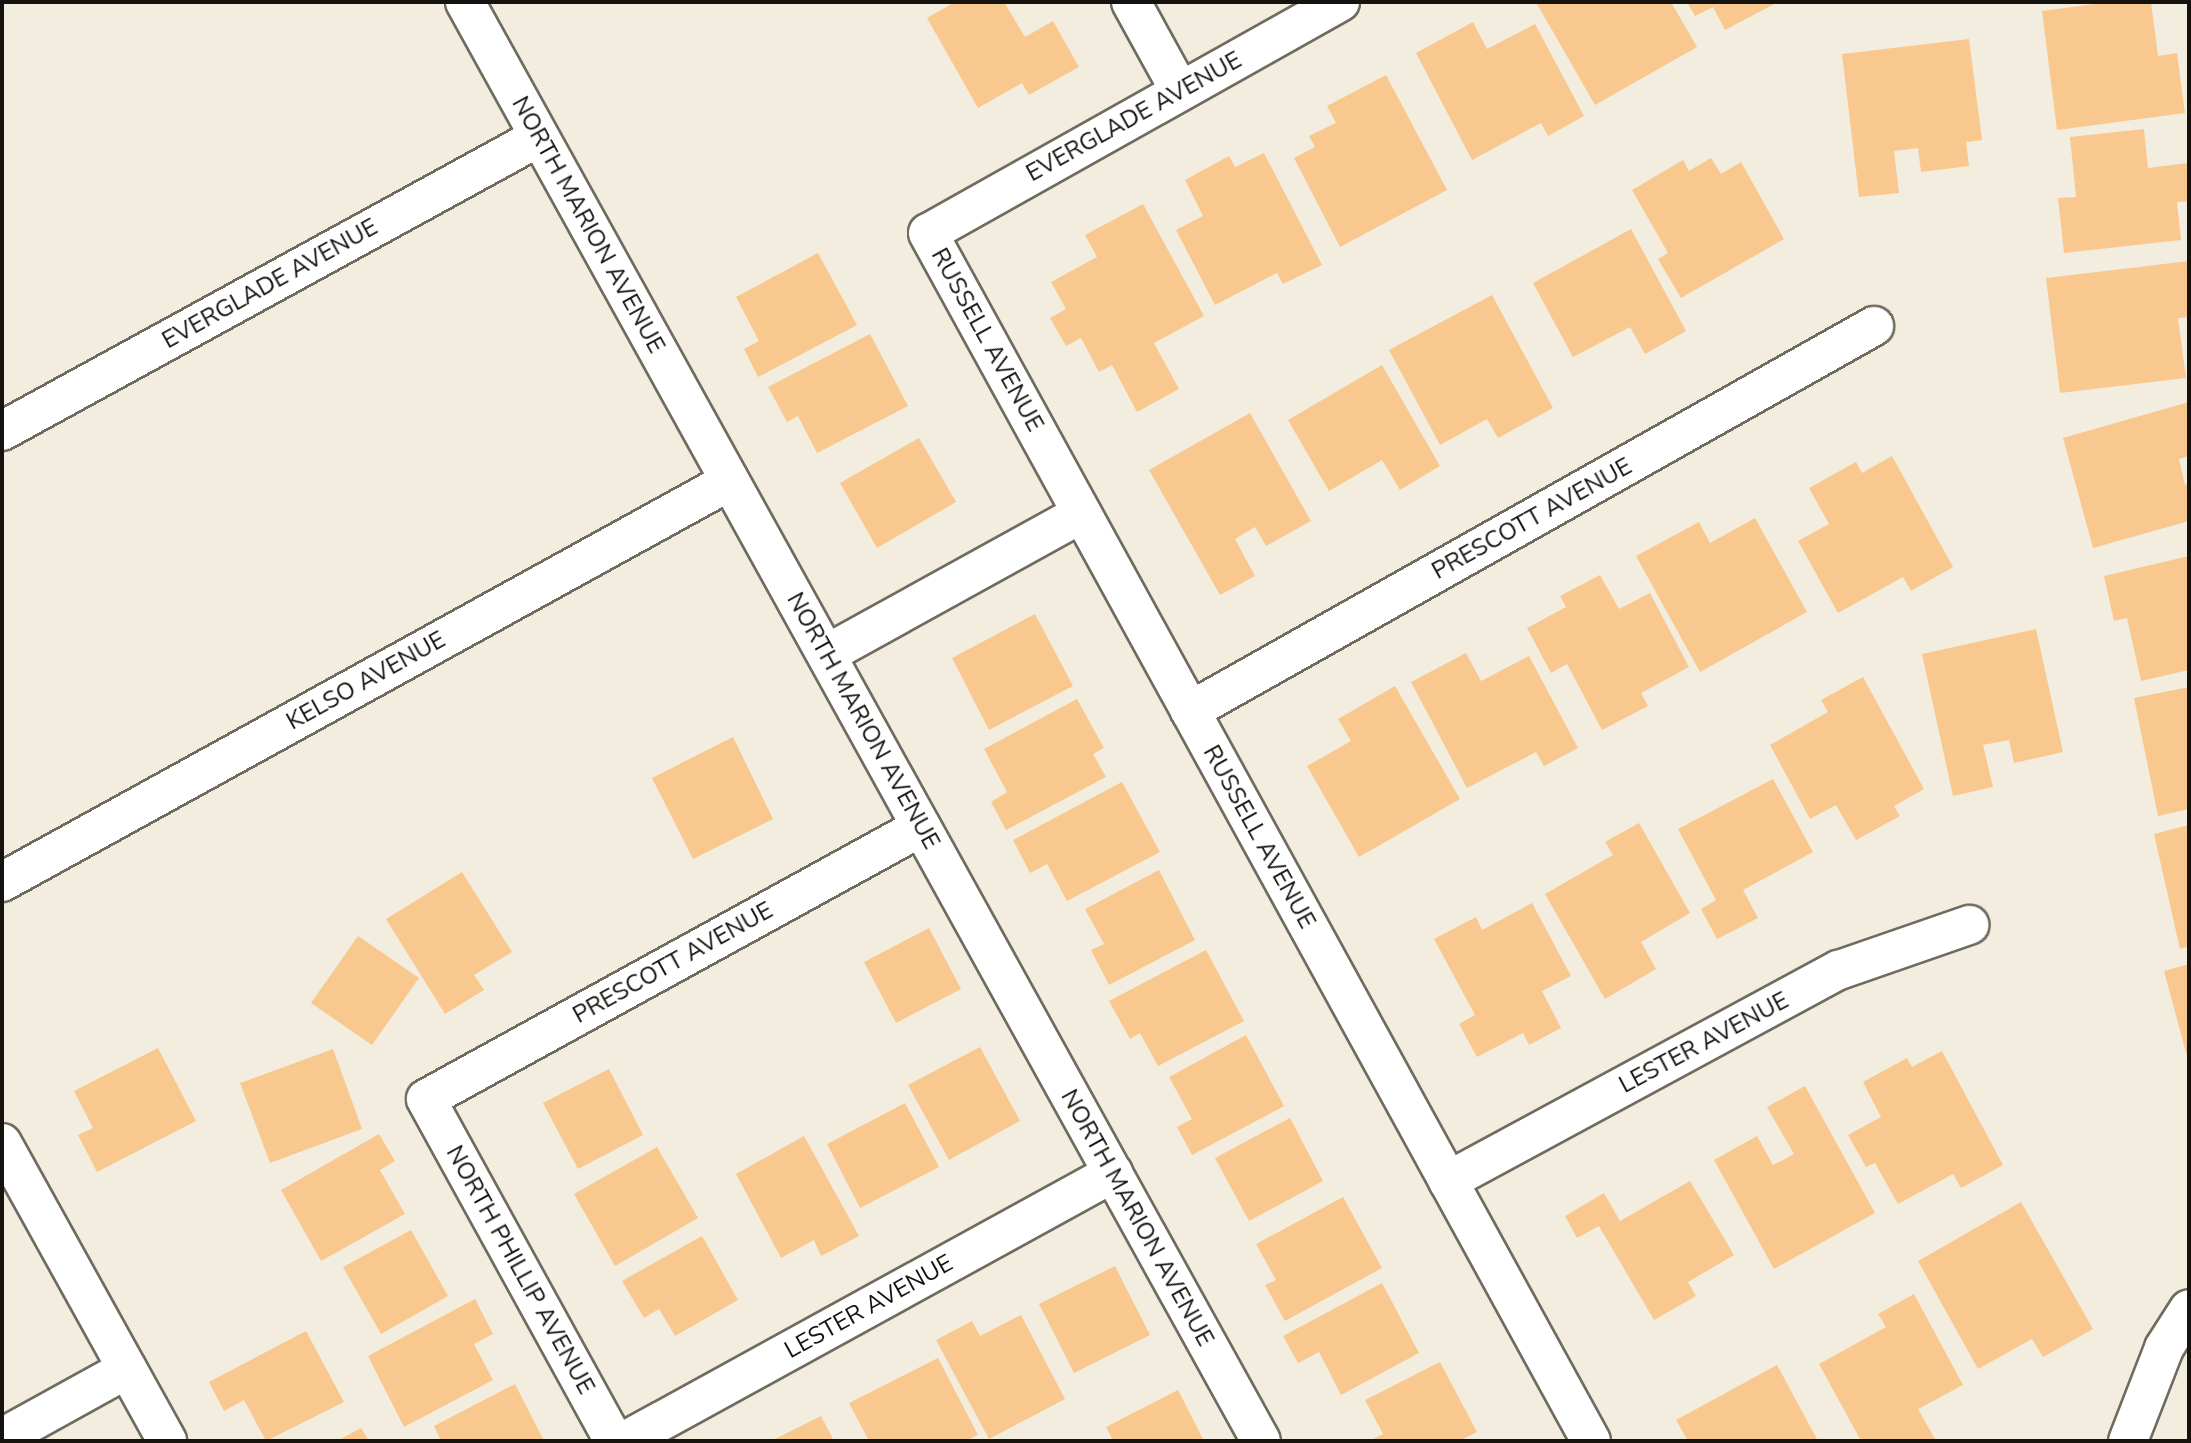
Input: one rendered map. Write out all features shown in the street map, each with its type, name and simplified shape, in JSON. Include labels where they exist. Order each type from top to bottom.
[{"type":"street","name":"NORTH MARION AVENUE","points":[[465,2],[1261,1441]]},
{"type":"street","points":[[1131,2],[1180,91]]},
{"type":"street","name":"EVERGLADE AVENUE","points":[[928,233],[1340,2]]},
{"type":"street","name":"EVERGLADE AVENUE","points":[[2,432],[539,137]]},
{"type":"street","name":"RUSSELL AVENUE","points":[[928,233],[1591,1441]]},
{"type":"street","name":"PRESCOTT AVENUE","points":[[1190,711],[1874,326]]},
{"type":"street","name":"KELSO AVENUE","points":[[2,882],[730,481]]},
{"type":"street","points":[[827,654],[1082,513]]},
{"type":"street","name":"PRESCOTT AVENUE","points":[[426,1099],[921,827]]},
{"type":"street","name":"LESTER AVENUE","points":[[1448,1181],[1839,970],[1969,925]]},
{"type":"street","name":"NORTH PHILLIP AVENUE","points":[[426,1099],[614,1441]]},
{"type":"street","points":[[2,1143],[167,1441]]},
{"type":"street","name":"LESTER AVENUE","points":[[625,1441],[1113,1173]]},
{"type":"street","points":[[2128,1441],[2164,1348],[2189,1309]]},
{"type":"street","points":[[2,1438],[127,1369]]},
{"type":"building","points":[[955,2],[1004,2],[1025,37],[1053,21],[1079,67],[1029,95],[1022,83],[978,108],[927,18]]},
{"type":"building","points":[[1671,2],[1697,47],[1595,105],[1537,4]]},
{"type":"building","points":[[1687,2],[1778,2],[1725,30],[1713,7],[1695,16]]},
{"type":"building","points":[[2110,2],[2151,2],[2158,56],[2177,53],[2185,113],[2057,130],[2042,11]]},
{"type":"building","points":[[1473,22],[1487,49],[1535,24],[1584,116],[1548,136],[1541,123],[1472,160],[1416,53]]},
{"type":"building","points":[[1969,39],[1982,140],[1966,142],[1969,166],[1921,172],[1918,148],[1894,151],[1899,193],[1859,197],[1842,54]]},
{"type":"building","points":[[1386,75],[1447,190],[1340,247],[1294,158],[1315,147],[1309,136],[1336,123],[1327,106]]},
{"type":"building","points":[[2144,129],[2148,168],[2189,163],[2189,201],[2177,202],[2181,240],[2064,253],[2058,198],[2076,197],[2070,137]]},
{"type":"building","points":[[1264,153],[1322,265],[1283,284],[1277,273],[1215,305],[1176,230],[1203,216],[1185,180],[1229,156],[1235,167]]},
{"type":"building","points":[[1711,158],[1721,174],[1741,162],[1784,239],[1681,298],[1658,259],[1668,253],[1632,190],[1683,160],[1689,171]]},
{"type":"building","points":[[1143,204],[1204,316],[1154,343],[1179,389],[1137,412],[1112,365],[1099,372],[1081,338],[1066,346],[1050,318],[1066,309],[1051,282],[1097,257],[1085,235]]},
{"type":"building","points":[[1631,229],[1686,331],[1645,354],[1630,327],[1573,357],[1533,283]]},
{"type":"building","points":[[818,253],[857,325],[758,377],[744,349],[759,341],[736,297]]},
{"type":"building","points":[[2189,261],[2189,317],[2178,318],[2186,378],[2060,393],[2046,278]]},
{"type":"building","points":[[1492,295],[1553,408],[1498,438],[1487,419],[1440,445],[1389,350]]},
{"type":"building","points":[[870,334],[908,406],[817,453],[798,416],[787,422],[768,387]]},
{"type":"building","points":[[1382,365],[1440,466],[1400,490],[1382,460],[1329,491],[1288,420]]},
{"type":"building","points":[[2189,402],[2189,456],[2179,459],[2185,485],[2189,484],[2189,521],[2093,548],[2063,438]]},
{"type":"building","points":[[1250,413],[1311,521],[1266,546],[1255,527],[1235,539],[1255,576],[1220,595],[1149,470]]},
{"type":"building","points":[[919,438],[956,502],[877,548],[840,483]]},
{"type":"building","points":[[1892,456],[1953,567],[1911,591],[1903,577],[1838,613],[1798,541],[1829,524],[1809,488],[1856,462],[1862,473]]},
{"type":"building","points":[[1755,518],[1807,612],[1700,672],[1636,556],[1699,522],[1710,543]]},
{"type":"building","points":[[2189,556],[2189,670],[2141,681],[2127,618],[2114,621],[2104,576]]},
{"type":"building","points":[[1600,575],[1619,609],[1650,593],[1689,667],[1641,693],[1648,706],[1602,730],[1567,664],[1551,673],[1527,628],[1566,607],[1560,596]]},
{"type":"building","points":[[1035,614],[1073,686],[989,730],[952,658]]},
{"type":"building","points":[[2036,629],[2063,752],[2014,763],[2009,740],[1983,745],[1993,787],[1953,796],[1922,654]]},
{"type":"building","points":[[1466,653],[1481,681],[1529,656],[1578,748],[1544,766],[1536,752],[1467,788],[1411,682]]},
{"type":"building","points":[[1863,677],[1924,789],[1894,806],[1900,816],[1856,840],[1836,805],[1810,819],[1770,745],[1828,712],[1821,700]]},
{"type":"building","points":[[1395,686],[1460,799],[1359,857],[1307,766],[1351,741],[1338,719]]},
{"type":"building","points":[[2189,687],[2189,809],[2158,816],[2134,698]]},
{"type":"building","points":[[1077,699],[1104,748],[1093,754],[1106,777],[1006,830],[991,802],[1007,792],[984,749]]},
{"type":"building","points":[[733,737],[773,819],[693,859],[652,778]]},
{"type":"building","points":[[1773,779],[1813,852],[1743,890],[1758,918],[1717,939],[1701,909],[1716,900],[1678,829]]},
{"type":"building","points":[[1122,782],[1160,852],[1067,901],[1047,864],[1030,873],[1013,840]]},
{"type":"building","points":[[1639,823],[1690,913],[1641,942],[1656,969],[1605,999],[1545,894],[1613,855],[1605,842]]},
{"type":"building","points":[[2189,825],[2189,946],[2180,949],[2154,834]]},
{"type":"building","points":[[1159,870],[1195,940],[1109,985],[1091,950],[1104,944],[1085,909]]},
{"type":"building","points":[[462,872],[512,952],[474,975],[484,990],[445,1014],[386,919]]},
{"type":"building","points":[[1532,903],[1571,976],[1542,991],[1561,1028],[1529,1045],[1523,1033],[1477,1057],[1459,1024],[1475,1015],[1434,939],[1476,917],[1482,930]]},
{"type":"building","points":[[929,928],[961,989],[896,1023],[864,962]]},
{"type":"building","points":[[358,936],[419,978],[372,1045],[311,1003]]},
{"type":"building","points":[[1206,950],[1244,1021],[1158,1066],[1140,1033],[1130,1039],[1109,1001]]},
{"type":"building","points":[[2189,964],[2189,1059],[2188,1060],[2164,971]]},
{"type":"building","points":[[1246,1035],[1284,1106],[1192,1155],[1177,1127],[1192,1119],[1169,1077]]},
{"type":"building","points":[[980,1047],[1020,1121],[949,1160],[908,1085]]},
{"type":"building","points":[[158,1048],[196,1121],[97,1172],[78,1135],[93,1128],[74,1091]]},
{"type":"building","points":[[333,1049],[362,1129],[270,1163],[240,1083]]},
{"type":"building","points":[[1942,1051],[2003,1165],[1961,1188],[1953,1174],[1898,1204],[1875,1163],[1866,1167],[1848,1135],[1881,1117],[1863,1082],[1907,1058],[1912,1067]]},
{"type":"building","points":[[609,1069],[643,1135],[578,1169],[543,1103]]},
{"type":"building","points":[[1805,1086],[1875,1213],[1774,1269],[1714,1160],[1757,1136],[1773,1165],[1794,1154],[1767,1107]]},
{"type":"building","points":[[905,1103],[939,1167],[860,1208],[827,1144]]},
{"type":"building","points":[[1290,1118],[1323,1181],[1249,1221],[1215,1158]]},
{"type":"building","points":[[379,1134],[395,1161],[380,1170],[405,1214],[321,1261],[281,1190]]},
{"type":"building","points":[[804,1136],[859,1236],[821,1256],[814,1240],[781,1258],[736,1174]]},
{"type":"building","points":[[657,1147],[698,1218],[615,1266],[574,1194]]},
{"type":"building","points":[[1690,1181],[1734,1255],[1688,1282],[1696,1296],[1654,1320],[1599,1226],[1577,1238],[1565,1216],[1604,1193],[1620,1221]]},
{"type":"building","points":[[1343,1197],[1382,1268],[1285,1321],[1265,1285],[1276,1280],[1256,1244]]},
{"type":"building","points":[[2021,1202],[2093,1329],[2043,1357],[2032,1339],[1978,1369],[1918,1261]]},
{"type":"building","points":[[411,1230],[448,1296],[381,1334],[343,1267]]},
{"type":"building","points":[[702,1236],[738,1300],[675,1336],[659,1309],[644,1318],[622,1281]]},
{"type":"building","points":[[1115,1266],[1150,1335],[1074,1373],[1039,1304]]},
{"type":"building","points":[[1382,1283],[1419,1353],[1341,1395],[1319,1352],[1298,1363],[1283,1336]]},
{"type":"building","points":[[1914,1294],[1963,1385],[1918,1409],[1935,1439],[1861,1441],[1819,1364],[1886,1327],[1878,1314]]},
{"type":"building","points":[[475,1299],[493,1334],[474,1344],[493,1380],[404,1427],[368,1356]]},
{"type":"building","points":[[1021,1315],[1065,1399],[989,1439],[936,1340],[972,1321],[980,1336]]},
{"type":"building","points":[[306,1331],[344,1402],[266,1441],[244,1400],[224,1411],[209,1382]]},
{"type":"building","points":[[938,1358],[978,1435],[966,1441],[869,1441],[849,1403]]},
{"type":"building","points":[[1440,1362],[1477,1432],[1459,1441],[1369,1441],[1383,1434],[1365,1400]]},
{"type":"building","points":[[1777,1365],[1818,1441],[1688,1441],[1676,1420]]},
{"type":"building","points":[[515,1384],[544,1441],[441,1441],[434,1426]]},
{"type":"building","points":[[1178,1390],[1204,1441],[1113,1441],[1106,1427]]},
{"type":"building","points":[[821,1416],[834,1441],[771,1441]]},
{"type":"building","points":[[361,1428],[369,1441],[337,1441]]}]
